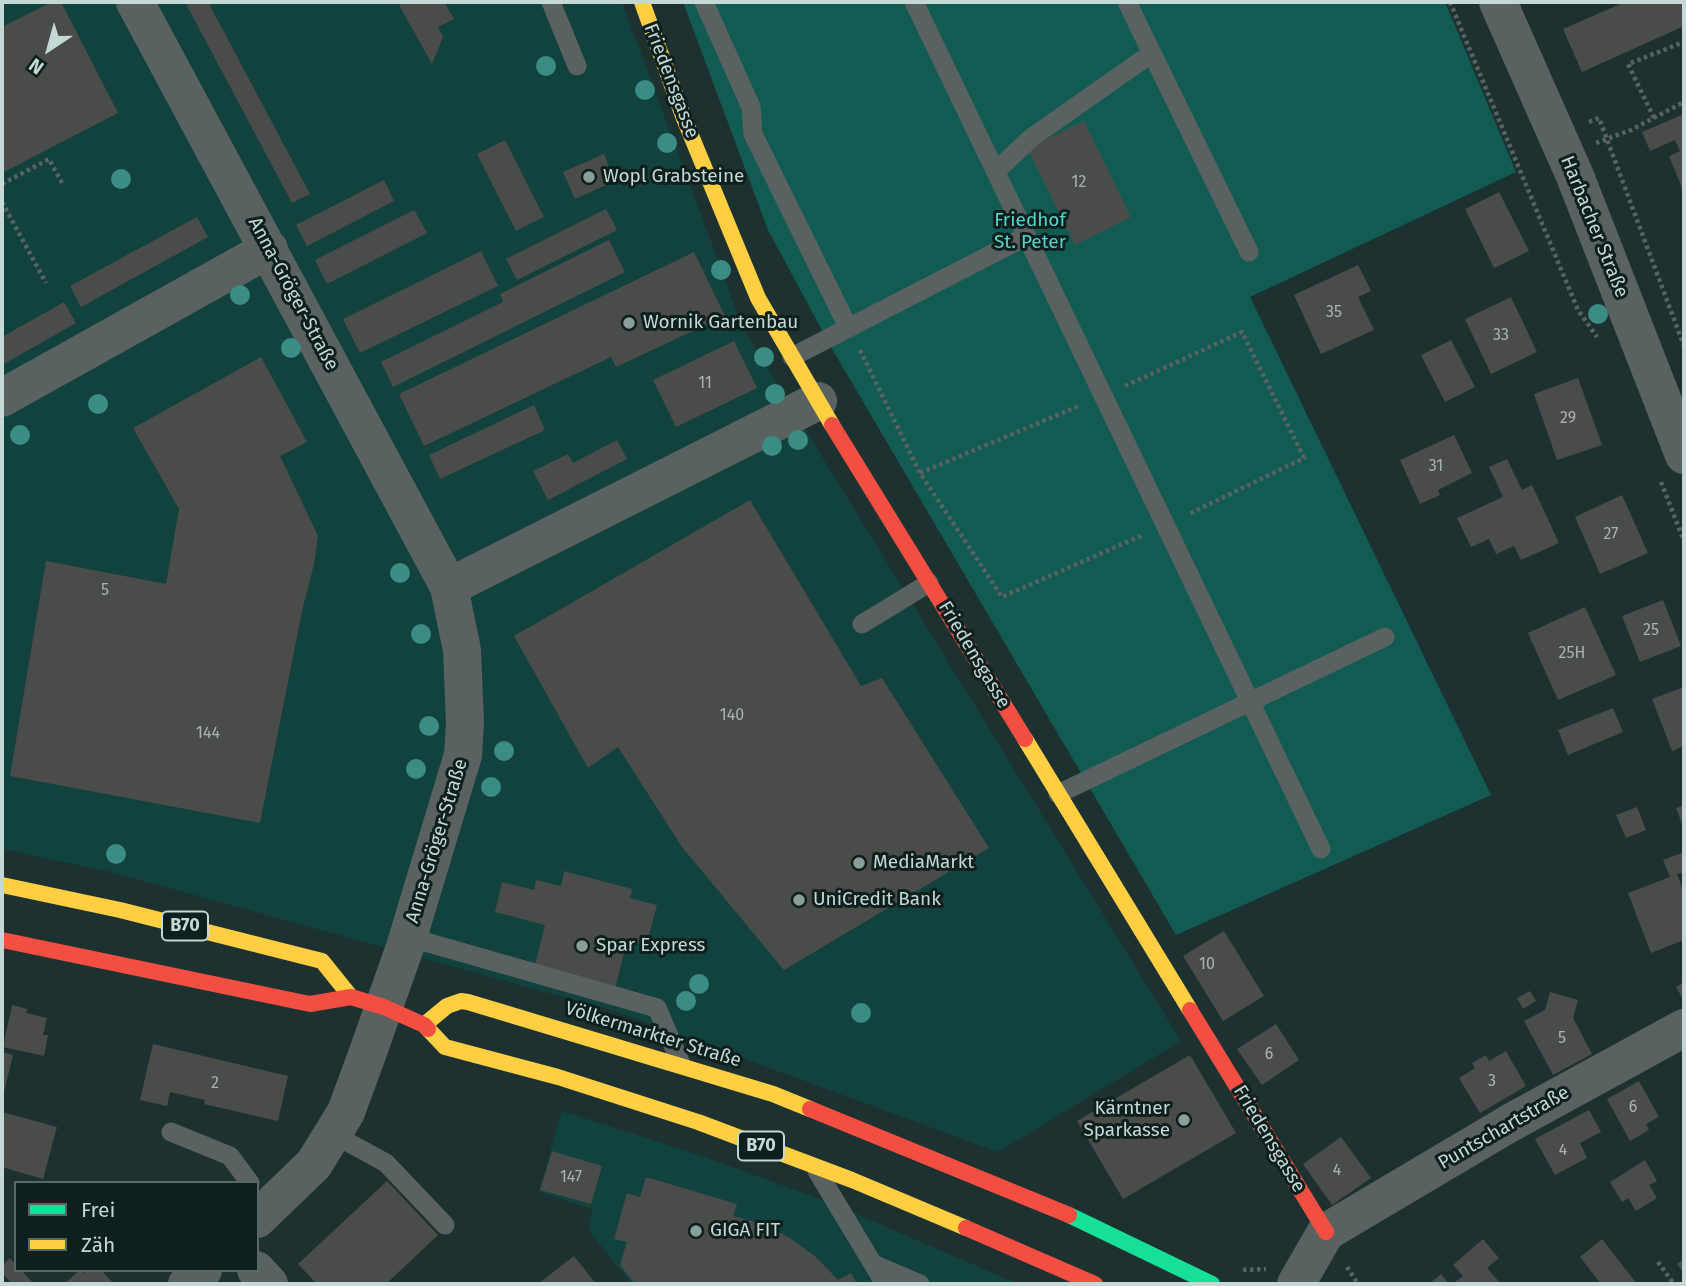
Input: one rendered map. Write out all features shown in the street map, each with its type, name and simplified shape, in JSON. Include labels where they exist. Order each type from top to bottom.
[{"type":"main road","name":"Friedensgasse","points":[[642,2],[683,116],[758,298],[818,401],[1326,1233]]},
{"type":"main road","name":"B70","points":[[2,885],[120,910],[322,961],[368,1002],[424,1024],[445,1047],[558,1077],[698,1122],[814,1166],[854,1174],[1067,1279],[1095,1284]]},
{"type":"main road","points":[[2,940],[310,1004],[368,1002]]},
{"type":"main road","name":"Völkermarkter Straße","points":[[424,1024],[447,1006],[468,1002],[773,1094],[869,1139],[1078,1219],[1212,1284]]},
{"type":"street","name":"Anna-Gröger-Straße","points":[[135,2],[449,587],[462,650],[465,723],[463,755],[408,937],[368,1002],[346,1112],[314,1164],[259,1199]]},
{"type":"street","name":"Harbacher Straße","points":[[1498,2],[1565,155],[1672,466]]},
{"type":"street","points":[[2,398],[269,249]]},
{"type":"street","points":[[449,587],[818,401]]},
{"type":"street","name":"Puntschartstraße","points":[[1326,1233],[1510,1123],[1684,1028]]},
{"type":"street","points":[[1296,1284],[1326,1233]]},
{"type":"street","points":[[187,1284],[201,1272]]},
{"type":"lane","points":[[551,2],[577,66]]},
{"type":"lane","points":[[704,2],[751,107],[753,134],[848,327]]},
{"type":"lane","points":[[914,2],[1321,849]]},
{"type":"lane","points":[[1127,2],[1249,252]]},
{"type":"lane","points":[[996,171],[1031,138],[1152,52]]},
{"type":"lane","points":[[792,356],[1027,236]]},
{"type":"lane","points":[[862,624],[929,583]]},
{"type":"lane","points":[[1058,794],[1385,637]]},
{"type":"lane","points":[[408,937],[656,1008],[681,1065]]},
{"type":"lane","points":[[171,1132],[230,1156],[246,1181]]},
{"type":"lane","points":[[332,1134],[386,1163],[445,1225]]},
{"type":"lane","points":[[814,1166],[885,1284]]},
{"type":"lane","points":[[873,1264],[920,1284]]},
{"type":"path","points":[[1450,2],[1578,310],[1599,340]]},
{"type":"path","points":[[1654,118],[1628,64],[1684,42]]},
{"type":"path","points":[[1565,155],[1631,130],[1684,102]]},
{"type":"path","points":[[2,184],[49,159],[62,183]]},
{"type":"path","points":[[2,202],[47,283]]},
{"type":"path","points":[[848,327],[920,473],[1002,597],[1167,524],[1304,458],[1242,332],[920,473]]},
{"type":"path","points":[[1672,466],[1684,541]]},
{"type":"path","points":[[1658,1262],[1674,1284]]},
{"type":"shaded area","points":[[2,2],[622,2],[743,328],[1181,1041],[998,1152],[614,1011],[111,872],[2,849]]},
{"type":"shaded area","points":[[562,1111],[702,1156],[831,1203],[1018,1284],[632,1284],[588,1230],[593,1209],[539,1192]]},
{"type":"green space","name":"Friedhof St. Peter","points":[[683,2],[1445,2],[1516,172],[1250,297],[1491,795],[1176,935],[831,347],[768,230]]},
{"type":"building","points":[[52,2],[61,2],[118,113],[2,173],[2,27]]},
{"type":"building","points":[[185,2],[208,2],[310,194],[292,203]]},
{"type":"building","points":[[406,2],[444,2],[454,19],[438,27],[443,37],[432,64],[399,5]]},
{"type":"building","points":[[1625,2],[1684,2],[1684,26],[1582,72],[1563,29]]},
{"type":"building","points":[[1684,114],[1684,193],[1669,156],[1680,151],[1675,140],[1650,151],[1642,132]]},
{"type":"building","points":[[1084,121],[1131,217],[1075,245],[1027,148]]},
{"type":"building","points":[[505,140],[544,217],[516,231],[477,154]]},
{"type":"building","name":"Wopl Grabsteine","points":[[604,154],[615,181],[575,199],[563,172]]},
{"type":"building","points":[[384,180],[394,201],[307,246],[296,225]]},
{"type":"building","points":[[1499,192],[1529,251],[1494,268],[1465,209]]},
{"type":"building","points":[[606,209],[617,230],[517,280],[506,259]]},
{"type":"building","points":[[414,210],[427,233],[327,284],[315,260]]},
{"type":"building","points":[[197,217],[208,237],[81,307],[70,286]]},
{"type":"building","points":[[609,240],[625,272],[393,387],[381,362],[503,302],[500,294]]},
{"type":"building","points":[[481,251],[498,286],[360,353],[343,319]]},
{"type":"building","points":[[694,252],[725,316],[616,367],[611,357],[424,446],[399,394]]},
{"type":"building","points":[[1358,265],[1371,291],[1358,297],[1374,330],[1321,354],[1294,295]]},
{"type":"building","points":[[1511,297],[1537,352],[1491,374],[1465,319]]},
{"type":"building","points":[[64,302],[76,323],[2,365],[2,337]]},
{"type":"building","points":[[1451,340],[1475,387],[1445,402],[1421,355]]},
{"type":"building","points":[[734,341],[757,388],[676,427],[653,380]]},
{"type":"building","points":[[261,357],[307,442],[280,456],[318,536],[260,823],[10,776],[46,561],[166,584],[179,509],[133,428]]},
{"type":"building","points":[[1578,378],[1602,445],[1557,460],[1534,394]]},
{"type":"building","points":[[534,405],[545,430],[440,479],[429,455]]},
{"type":"building","points":[[1454,435],[1472,473],[1438,490],[1440,495],[1420,504],[1400,460]]},
{"type":"building","points":[[617,440],[627,459],[548,500],[533,471],[568,454],[573,463]]},
{"type":"building","points":[[1507,459],[1522,490],[1532,485],[1559,543],[1521,560],[1514,546],[1496,554],[1489,539],[1471,547],[1457,518],[1503,497],[1489,467]]},
{"type":"building","points":[[1622,495],[1648,553],[1600,574],[1575,517]]},
{"type":"building","points":[[750,500],[861,686],[882,678],[989,848],[784,970],[682,847],[618,747],[588,768],[514,636]]},
{"type":"building","points":[[1663,600],[1681,646],[1640,662],[1622,616]]},
{"type":"building","points":[[1585,607],[1616,675],[1558,700],[1528,633]]},
{"type":"building","points":[[1684,687],[1684,746],[1672,751],[1652,699]]},
{"type":"building","points":[[1613,708],[1623,732],[1568,755],[1558,730]]},
{"type":"building","points":[[1684,805],[1684,829],[1676,808]]},
{"type":"building","points":[[1637,807],[1646,830],[1626,838],[1616,815]]},
{"type":"building","points":[[1684,852],[1684,872],[1677,874],[1684,893],[1684,940],[1651,953],[1628,893],[1670,877],[1663,860]]},
{"type":"building","points":[[564,871],[632,889],[630,898],[657,905],[646,946],[627,941],[612,1001],[531,980],[545,925],[495,912],[502,882],[534,890],[536,880],[561,886]]},
{"type":"building","points":[[1224,931],[1264,996],[1223,1021],[1183,956]]},
{"type":"building","points":[[1684,982],[1684,1001],[1676,987]]},
{"type":"building","points":[[1530,991],[1536,1001],[1523,1009],[1517,998]]},
{"type":"building","points":[[1550,992],[1578,1000],[1573,1018],[1592,1054],[1553,1075],[1524,1021],[1545,1010]]},
{"type":"building","points":[[12,1005],[27,1009],[26,1013],[47,1018],[43,1035],[48,1035],[44,1056],[3,1047]]},
{"type":"building","points":[[1276,1024],[1299,1060],[1262,1085],[1237,1049]]},
{"type":"building","points":[[153,1044],[288,1076],[278,1121],[204,1104],[205,1100],[170,1092],[167,1106],[140,1100]]},
{"type":"building","points":[[1506,1051],[1526,1086],[1480,1113],[1459,1078],[1475,1068],[1472,1063],[1486,1055],[1489,1061]]},
{"type":"building","points":[[2,1052],[13,1055],[3,1096],[2,1096]]},
{"type":"building","points":[[1190,1055],[1236,1133],[1123,1199],[1077,1121]]},
{"type":"building","points":[[1639,1081],[1659,1117],[1646,1124],[1649,1130],[1630,1141],[1607,1099]]},
{"type":"building","points":[[1589,1110],[1601,1132],[1580,1143],[1587,1158],[1555,1175],[1535,1139]]},
{"type":"building","points":[[2,1112],[57,1127],[43,1179],[2,1167]]},
{"type":"building","points":[[1341,1137],[1371,1178],[1332,1205],[1303,1164]]},
{"type":"building","points":[[552,1151],[602,1166],[591,1204],[540,1190]]},
{"type":"building","points":[[1645,1160],[1657,1181],[1649,1185],[1657,1198],[1636,1211],[1628,1198],[1622,1202],[1610,1182]]},
{"type":"building","name":"GIGA FIT","points":[[646,1177],[737,1204],[733,1216],[763,1224],[790,1238],[816,1257],[838,1280],[851,1273],[857,1284],[635,1284],[620,1265],[627,1242],[614,1239],[627,1193],[640,1197]]},
{"type":"building","points":[[387,1181],[438,1235],[386,1284],[317,1284],[298,1264]]},
{"type":"building","points":[[1483,1239],[1499,1258],[1487,1268],[1501,1284],[1452,1284],[1463,1276],[1453,1265]]},
{"type":"building","points":[[1602,1239],[1637,1284],[1601,1284],[1580,1257]]},
{"type":"building","points":[[574,1256],[596,1284],[538,1284]]},
{"type":"building","points":[[10,1258],[14,1263],[14,1272],[23,1272],[34,1284],[12,1284],[2,1273],[2,1266]]},
{"type":"building","points":[[1684,1259],[1684,1273],[1677,1264]]},
{"type":"building","points":[[78,1272],[103,1272],[114,1284],[64,1284]]},
{"type":"building","points":[[1441,1274],[1449,1284],[1429,1284]]},
{"type":"traffic: fast","points":[[1069,1215],[1212,1284]]},
{"type":"traffic: slow","points":[[642,2],[683,116],[758,298],[832,425]]},
{"type":"traffic: slow","points":[[1025,739],[1190,1010]]},
{"type":"traffic: slow","points":[[2,885],[120,910],[322,961],[351,997]]},
{"type":"traffic: slow","points":[[424,1025],[447,1006],[461,1001],[468,1002],[773,1094],[810,1109]]},
{"type":"traffic: slow","points":[[428,1029],[445,1047],[558,1077],[698,1122],[852,1180],[966,1228]]},
{"type":"traffic: jam","points":[[832,425],[1025,739]]},
{"type":"traffic: jam","points":[[2,940],[310,1004],[351,997],[384,1007],[428,1029]]},
{"type":"traffic: jam","points":[[1190,1010],[1326,1232]]},
{"type":"traffic: jam","points":[[810,1109],[1069,1215]]},
{"type":"traffic: jam","points":[[966,1228],[1095,1284]]},
{"type":"place","name":"Wopl Grabsteine","points":[[589,177]]},
{"type":"place","name":"Wornik Gartenbau","points":[[629,323]]},
{"type":"place","name":"MediaMarkt","points":[[859,863]]},
{"type":"place","name":"UniCredit Bank","points":[[799,900]]},
{"type":"place","name":"Spar Express","points":[[582,946]]},
{"type":"place","name":"Kärntner Sparkasse","points":[[1184,1120]]},
{"type":"place","name":"GIGA FIT","points":[[696,1231]]}]
